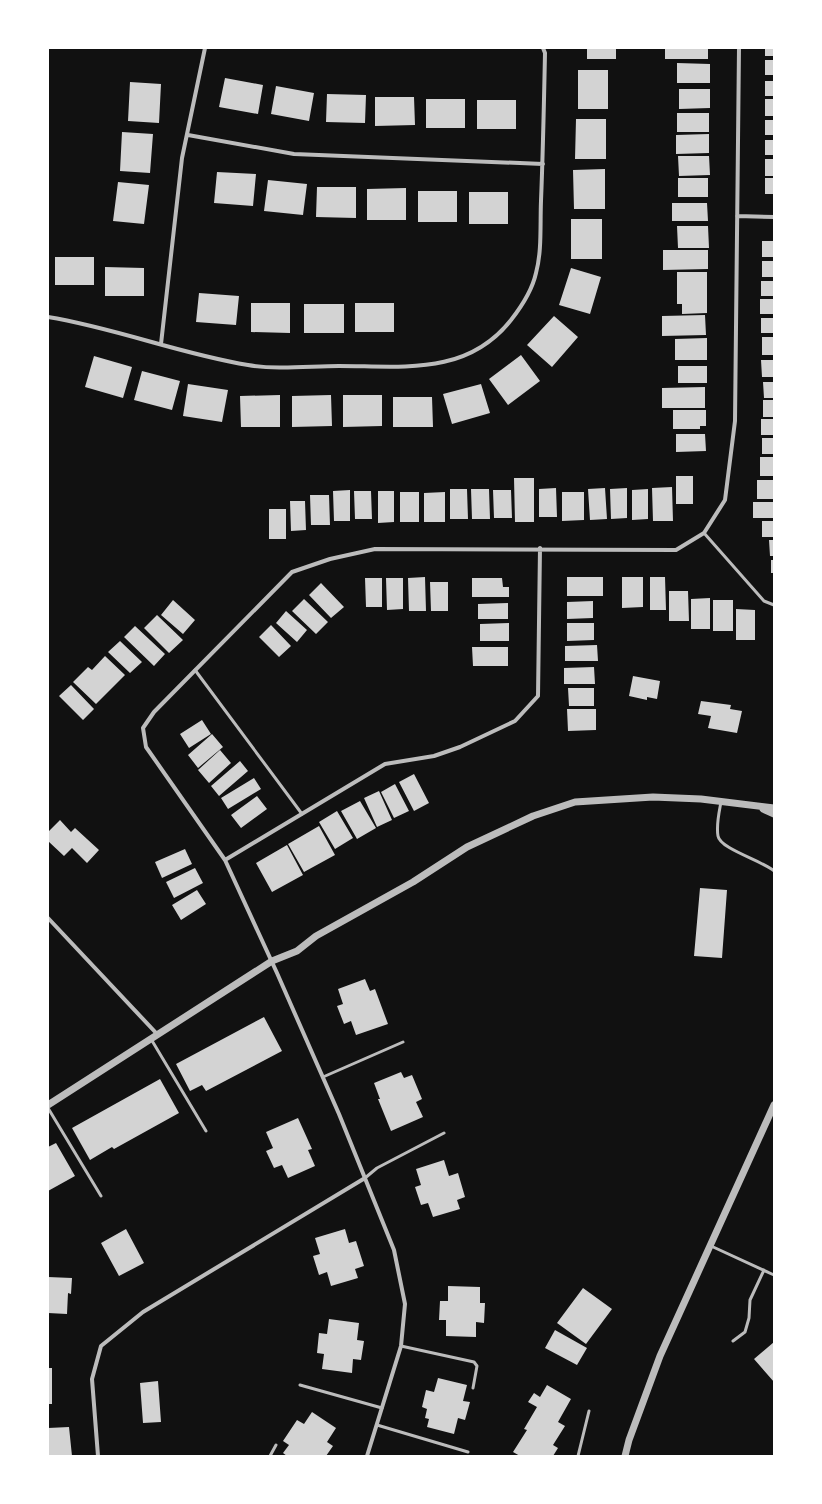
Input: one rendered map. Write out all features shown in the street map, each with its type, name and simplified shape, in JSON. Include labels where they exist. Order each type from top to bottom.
[{"type":"street","points":[[161,344],[182,158],[188,136],[205,48]]},
{"type":"street","points":[[48,317],[73,321],[211,358],[250,366],[422,365],[462,358],[487,345],[504,330],[525,303],[536,274],[540,242],[543,164],[546,53],[543,48]]},
{"type":"street","points":[[366,1456],[401,1346],[405,1304],[394,1250],[323,1077],[272,961],[225,860],[146,747],[143,728],[154,712],[292,572],[324,561],[375,549],[540,548],[676,550],[704,534],[725,500],[735,421],[739,48]]},
{"type":"street","points":[[188,136],[294,154],[543,164]]},
{"type":"street","points":[[737,216],[774,217]]},
{"type":"street","points":[[225,860],[385,764],[434,756],[460,747],[516,721],[538,696],[540,548]]},
{"type":"street","points":[[48,1105],[272,961],[297,951],[316,936],[413,882],[467,847],[533,816],[576,802],[622,798],[653,797],[774,808]]},
{"type":"street","points":[[757,807],[774,814]]},
{"type":"street","points":[[48,918],[158,1035]]},
{"type":"street","points":[[625,1456],[629,1440],[660,1356],[709,1245],[774,1105]]},
{"type":"street","points":[[98,1456],[92,1380],[101,1346],[142,1312],[365,1178]]},
{"type":"lane","points":[[704,534],[764,601],[774,605]]},
{"type":"lane","points":[[195,670],[302,814]]},
{"type":"lane","points":[[721,802],[717,826],[718,838],[724,845],[774,871]]},
{"type":"lane","points":[[151,1039],[206,1131]]},
{"type":"lane","points":[[323,1077],[403,1042]]},
{"type":"lane","points":[[48,1108],[100,1196]]},
{"type":"lane","points":[[365,1178],[377,1168],[444,1133]]},
{"type":"lane","points":[[709,1245],[774,1275]]},
{"type":"lane","points":[[733,1341],[745,1332],[749,1318],[750,1300],[764,1270]]},
{"type":"lane","points":[[401,1346],[474,1362],[477,1366],[473,1388]]},
{"type":"lane","points":[[300,1385],[382,1408]]},
{"type":"lane","points":[[578,1456],[589,1411]]},
{"type":"lane","points":[[376,1426],[468,1452]]},
{"type":"lane","points":[[270,1456],[276,1446]]},
{"type":"building","points":[[587,48],[616,48],[616,59],[587,59]]},
{"type":"building","points":[[665,48],[708,48],[708,59],[665,59]]},
{"type":"building","points":[[765,48],[774,48],[774,56],[765,56]]},
{"type":"building","points":[[765,60],[774,60],[774,75],[765,75]]},
{"type":"building","points":[[677,63],[710,64],[710,83],[677,83]]},
{"type":"building","points":[[578,70],[608,70],[608,109],[578,109]]},
{"type":"building","points":[[225,78],[263,85],[258,114],[219,107]]},
{"type":"building","points":[[765,81],[774,81],[774,96],[765,96]]},
{"type":"building","points":[[130,82],[161,84],[159,123],[128,121]]},
{"type":"building","points":[[276,86],[314,93],[309,121],[271,114]]},
{"type":"building","points":[[679,89],[710,89],[710,108],[679,109]]},
{"type":"building","points":[[327,94],[366,95],[365,123],[326,122]]},
{"type":"building","points":[[375,97],[414,97],[415,125],[375,126]]},
{"type":"building","points":[[426,99],[465,99],[465,128],[426,128]]},
{"type":"building","points":[[765,99],[774,99],[774,116],[765,116]]},
{"type":"building","points":[[477,100],[516,100],[516,129],[477,129]]},
{"type":"building","points":[[677,113],[709,113],[709,132],[677,132]]},
{"type":"building","points":[[576,119],[606,119],[606,159],[575,159]]},
{"type":"building","points":[[765,120],[774,120],[774,135],[765,135]]},
{"type":"building","points":[[122,132],[153,134],[150,173],[120,171]]},
{"type":"building","points":[[709,134],[709,153],[676,154],[676,135]]},
{"type":"building","points":[[765,140],[774,140],[774,155],[765,155]]},
{"type":"building","points":[[678,156],[709,156],[710,175],[679,176]]},
{"type":"building","points":[[765,159],[774,159],[774,176],[765,176]]},
{"type":"building","points":[[605,169],[605,209],[574,209],[573,170]]},
{"type":"building","points":[[217,172],[256,174],[253,206],[214,203]]},
{"type":"building","points":[[678,178],[708,178],[708,197],[678,197]]},
{"type":"building","points":[[765,178],[774,178],[774,194],[765,194]]},
{"type":"building","points":[[268,180],[307,184],[303,215],[264,211]]},
{"type":"building","points":[[118,182],[149,185],[144,224],[113,221]]},
{"type":"building","points":[[317,187],[356,187],[356,218],[316,217]]},
{"type":"building","points":[[406,188],[406,220],[367,220],[367,189]]},
{"type":"building","points":[[418,191],[457,191],[457,222],[418,222]]},
{"type":"building","points":[[469,192],[508,192],[508,224],[469,224]]},
{"type":"building","points":[[672,203],[707,203],[708,221],[672,221]]},
{"type":"building","points":[[571,219],[602,219],[602,259],[571,259]]},
{"type":"building","points":[[677,226],[708,226],[709,248],[678,248]]},
{"type":"building","points":[[762,241],[774,241],[774,257],[762,257]]},
{"type":"building","points":[[663,250],[708,250],[708,269],[663,270]]},
{"type":"building","points":[[55,257],[94,257],[94,285],[55,285]]},
{"type":"building","points":[[762,261],[774,261],[774,277],[762,277]]},
{"type":"building","points":[[105,267],[144,268],[144,296],[105,296]]},
{"type":"building","points":[[571,268],[601,277],[590,314],[559,305]]},
{"type":"building","points":[[677,272],[707,272],[707,313],[682,314],[682,304],[677,304]]},
{"type":"building","points":[[761,281],[774,281],[774,296],[761,296]]},
{"type":"building","points":[[199,293],[239,296],[236,325],[196,322]]},
{"type":"building","points":[[760,299],[774,299],[774,314],[760,314]]},
{"type":"building","points":[[251,303],[290,303],[290,333],[251,332]]},
{"type":"building","points":[[355,303],[394,303],[394,332],[355,332]]},
{"type":"building","points":[[304,304],[344,304],[344,333],[304,333]]},
{"type":"building","points":[[705,315],[706,335],[662,336],[662,316]]},
{"type":"building","points":[[554,316],[578,337],[552,367],[527,345]]},
{"type":"building","points":[[761,318],[774,318],[774,333],[761,333]]},
{"type":"building","points":[[762,337],[774,337],[774,355],[762,355]]},
{"type":"building","points":[[707,338],[707,360],[675,360],[675,339]]},
{"type":"building","points":[[521,355],[540,381],[508,405],[489,379]]},
{"type":"building","points":[[94,356],[132,367],[123,398],[85,387]]},
{"type":"building","points":[[761,360],[774,360],[774,377],[762,377]]},
{"type":"building","points":[[678,366],[707,366],[707,383],[678,383]]},
{"type":"building","points":[[142,371],[180,381],[172,410],[134,400]]},
{"type":"building","points":[[763,382],[774,382],[774,398],[764,398]]},
{"type":"building","points":[[188,384],[228,390],[222,422],[183,416]]},
{"type":"building","points":[[481,384],[490,413],[452,424],[443,394]]},
{"type":"building","points":[[705,387],[705,408],[662,408],[662,388]]},
{"type":"building","points":[[280,395],[280,427],[241,427],[240,396]]},
{"type":"building","points":[[331,395],[332,426],[292,427],[292,396]]},
{"type":"building","points":[[343,395],[382,395],[382,426],[343,427]]},
{"type":"building","points":[[393,397],[432,397],[433,427],[393,427]]},
{"type":"building","points":[[763,400],[774,400],[774,417],[763,417]]},
{"type":"building","points":[[673,410],[706,410],[706,426],[700,426],[700,429],[673,429]]},
{"type":"building","points":[[761,419],[774,419],[774,435],[761,435]]},
{"type":"building","points":[[676,434],[705,434],[706,451],[676,452]]},
{"type":"building","points":[[762,438],[774,438],[774,454],[762,454]]},
{"type":"building","points":[[760,457],[774,457],[774,476],[760,476]]},
{"type":"building","points":[[676,476],[693,476],[693,504],[676,504]]},
{"type":"building","points":[[514,478],[534,478],[534,522],[515,522]]},
{"type":"building","points":[[757,480],[774,480],[774,499],[757,499]]},
{"type":"building","points":[[672,487],[673,521],[653,521],[652,488]]},
{"type":"building","points":[[556,488],[557,517],[539,517],[539,489]]},
{"type":"building","points":[[605,488],[607,519],[590,520],[588,489]]},
{"type":"building","points":[[627,488],[627,518],[611,519],[610,489]]},
{"type":"building","points":[[450,489],[467,489],[468,519],[450,519]]},
{"type":"building","points":[[471,489],[489,489],[490,519],[472,519]]},
{"type":"building","points":[[648,489],[648,519],[632,520],[632,490]]},
{"type":"building","points":[[350,490],[350,521],[334,521],[333,491]]},
{"type":"building","points":[[493,490],[511,490],[512,518],[494,518]]},
{"type":"building","points":[[354,491],[371,491],[372,519],[355,519]]},
{"type":"building","points":[[378,491],[394,491],[394,522],[378,523]]},
{"type":"building","points":[[400,492],[419,492],[419,522],[400,522]]},
{"type":"building","points":[[445,492],[445,522],[424,522],[424,493]]},
{"type":"building","points":[[562,492],[584,492],[584,520],[562,521]]},
{"type":"building","points":[[310,495],[329,495],[330,525],[311,525]]},
{"type":"building","points":[[290,501],[305,501],[306,530],[291,531]]},
{"type":"building","points":[[753,502],[774,502],[774,518],[753,518]]},
{"type":"building","points":[[269,509],[286,509],[286,539],[269,539]]},
{"type":"building","points":[[762,521],[774,521],[774,537],[762,537]]},
{"type":"building","points":[[769,540],[774,540],[774,556],[770,556]]},
{"type":"building","points":[[771,560],[774,560],[774,573],[771,573]]},
{"type":"building","points":[[425,577],[426,611],[409,611],[408,578]]},
{"type":"building","points":[[567,577],[603,577],[603,596],[567,596]]},
{"type":"building","points":[[622,577],[643,577],[643,607],[622,608]]},
{"type":"building","points":[[650,577],[665,577],[666,610],[650,610]]},
{"type":"building","points":[[365,578],[382,578],[382,607],[366,607]]},
{"type":"building","points":[[386,578],[403,578],[403,609],[387,610]]},
{"type":"building","points":[[472,578],[502,578],[503,587],[509,587],[509,597],[472,597]]},
{"type":"building","points":[[430,582],[448,582],[448,611],[431,611]]},
{"type":"building","points":[[321,583],[344,607],[331,618],[309,595]]},
{"type":"building","points":[[669,591],[688,591],[689,621],[669,621]]},
{"type":"building","points":[[710,598],[710,629],[691,629],[691,599]]},
{"type":"building","points":[[304,599],[328,622],[316,634],[292,611]]},
{"type":"building","points":[[173,600],[195,620],[183,634],[161,615]]},
{"type":"building","points":[[713,600],[733,600],[733,631],[713,631]]},
{"type":"building","points":[[593,601],[593,618],[567,619],[567,602]]},
{"type":"building","points":[[508,603],[508,619],[478,619],[478,604]]},
{"type":"building","points":[[736,609],[755,610],[755,640],[736,640]]},
{"type":"building","points":[[286,611],[307,630],[297,642],[276,623]]},
{"type":"building","points":[[157,615],[183,640],[169,653],[144,628]]},
{"type":"building","points":[[509,623],[509,641],[480,641],[480,624]]},
{"type":"building","points":[[567,623],[594,623],[594,640],[567,641]]},
{"type":"building","points":[[271,625],[291,646],[279,657],[259,637]]},
{"type":"building","points":[[135,626],[165,654],[154,666],[124,637]]},
{"type":"building","points":[[120,641],[142,662],[130,673],[108,652]]},
{"type":"building","points":[[597,645],[598,661],[565,661],[565,646]]},
{"type":"building","points":[[472,647],[508,647],[508,666],[473,666]]},
{"type":"building","points":[[105,656],[125,675],[96,704],[73,682],[88,667],[92,670]]},
{"type":"building","points":[[594,667],[595,684],[564,684],[564,668]]},
{"type":"building","points":[[633,676],[660,681],[657,699],[647,697],[647,700],[629,696]]},
{"type":"building","points":[[71,685],[94,709],[83,720],[59,696]]},
{"type":"building","points":[[568,688],[594,688],[594,706],[569,706]]},
{"type":"building","points":[[701,701],[731,705],[730,709],[742,711],[737,733],[708,728],[711,716],[698,714]]},
{"type":"building","points":[[567,709],[596,709],[596,730],[568,731]]},
{"type":"building","points":[[202,720],[211,734],[189,748],[180,734]]},
{"type":"building","points":[[212,734],[223,747],[198,768],[188,755]]},
{"type":"building","points":[[220,750],[231,763],[209,783],[198,770]]},
{"type":"building","points":[[240,761],[248,771],[219,796],[211,786]]},
{"type":"building","points":[[414,774],[429,803],[414,811],[399,782]]},
{"type":"building","points":[[254,778],[261,789],[228,809],[221,798]]},
{"type":"building","points":[[395,784],[409,811],[394,818],[381,792]]},
{"type":"building","points":[[379,791],[392,820],[377,827],[364,798]]},
{"type":"building","points":[[257,796],[267,809],[241,828],[231,815]]},
{"type":"building","points":[[360,801],[376,828],[357,839],[341,811]]},
{"type":"building","points":[[337,811],[353,838],[335,849],[319,822]]},
{"type":"building","points":[[60,820],[71,832],[75,828],[99,850],[87,863],[72,848],[64,856],[48,841],[48,832]]},
{"type":"building","points":[[319,826],[335,855],[304,872],[288,844]]},
{"type":"building","points":[[287,845],[303,875],[272,892],[256,863]]},
{"type":"building","points":[[185,849],[192,864],[162,878],[155,862]]},
{"type":"building","points":[[195,868],[203,883],[174,898],[166,882]]},
{"type":"building","points":[[700,888],[727,890],[722,958],[694,956]]},
{"type":"building","points":[[197,890],[206,904],[181,920],[172,905]]},
{"type":"building","points":[[365,979],[370,991],[375,989],[388,1024],[356,1035],[351,1021],[344,1024],[337,1006],[343,1004],[338,989]]},
{"type":"building","points":[[264,1017],[282,1051],[206,1091],[202,1085],[190,1091],[176,1064]]},
{"type":"building","points":[[401,1072],[404,1078],[412,1075],[422,1099],[416,1102],[423,1117],[391,1131],[378,1099],[380,1099],[374,1083]]},
{"type":"building","points":[[160,1079],[179,1113],[114,1149],[112,1147],[90,1160],[72,1128]]},
{"type":"building","points":[[298,1118],[312,1149],[308,1150],[315,1166],[288,1178],[282,1165],[274,1168],[266,1151],[273,1148],[266,1132]]},
{"type":"building","points":[[56,1143],[75,1176],[48,1191],[48,1147]]},
{"type":"building","points":[[444,1160],[449,1176],[458,1173],[465,1197],[457,1200],[460,1209],[433,1217],[428,1203],[421,1205],[415,1187],[421,1185],[416,1169]]},
{"type":"building","points":[[126,1229],[144,1263],[119,1276],[101,1243]]},
{"type":"building","points":[[345,1229],[349,1243],[356,1241],[364,1266],[355,1269],[358,1278],[331,1286],[327,1272],[319,1275],[313,1256],[320,1254],[315,1238]]},
{"type":"building","points":[[48,1277],[72,1278],[71,1294],[68,1293],[67,1314],[48,1313]]},
{"type":"building","points":[[448,1286],[480,1287],[480,1303],[485,1303],[484,1323],[476,1322],[476,1337],[446,1336],[446,1320],[439,1320],[440,1301],[448,1301]]},
{"type":"building","points":[[583,1288],[612,1309],[586,1344],[557,1323]]},
{"type":"building","points":[[329,1319],[359,1323],[357,1340],[364,1341],[361,1360],[353,1359],[352,1373],[322,1369],[324,1354],[317,1353],[319,1333],[327,1334]]},
{"type":"building","points":[[555,1330],[587,1348],[577,1365],[545,1348]]},
{"type":"building","points":[[774,1342],[774,1382],[754,1359]]},
{"type":"building","points":[[48,1368],[52,1368],[52,1404],[48,1404]]},
{"type":"building","points":[[438,1378],[467,1385],[463,1401],[470,1402],[465,1420],[458,1418],[454,1434],[427,1427],[429,1419],[425,1418],[427,1409],[422,1407],[426,1390],[434,1392]]},
{"type":"building","points":[[158,1381],[161,1422],[143,1423],[140,1383]]},
{"type":"building","points":[[547,1385],[571,1399],[558,1422],[565,1426],[553,1445],[558,1448],[553,1456],[520,1456],[513,1452],[527,1430],[524,1429],[537,1407],[528,1402],[534,1393],[540,1397]]},
{"type":"building","points":[[312,1412],[336,1428],[327,1442],[333,1446],[326,1456],[287,1456],[283,1453],[289,1445],[283,1441],[297,1420],[304,1424]]},
{"type":"building","points":[[69,1427],[72,1456],[48,1456],[48,1428]]}]
